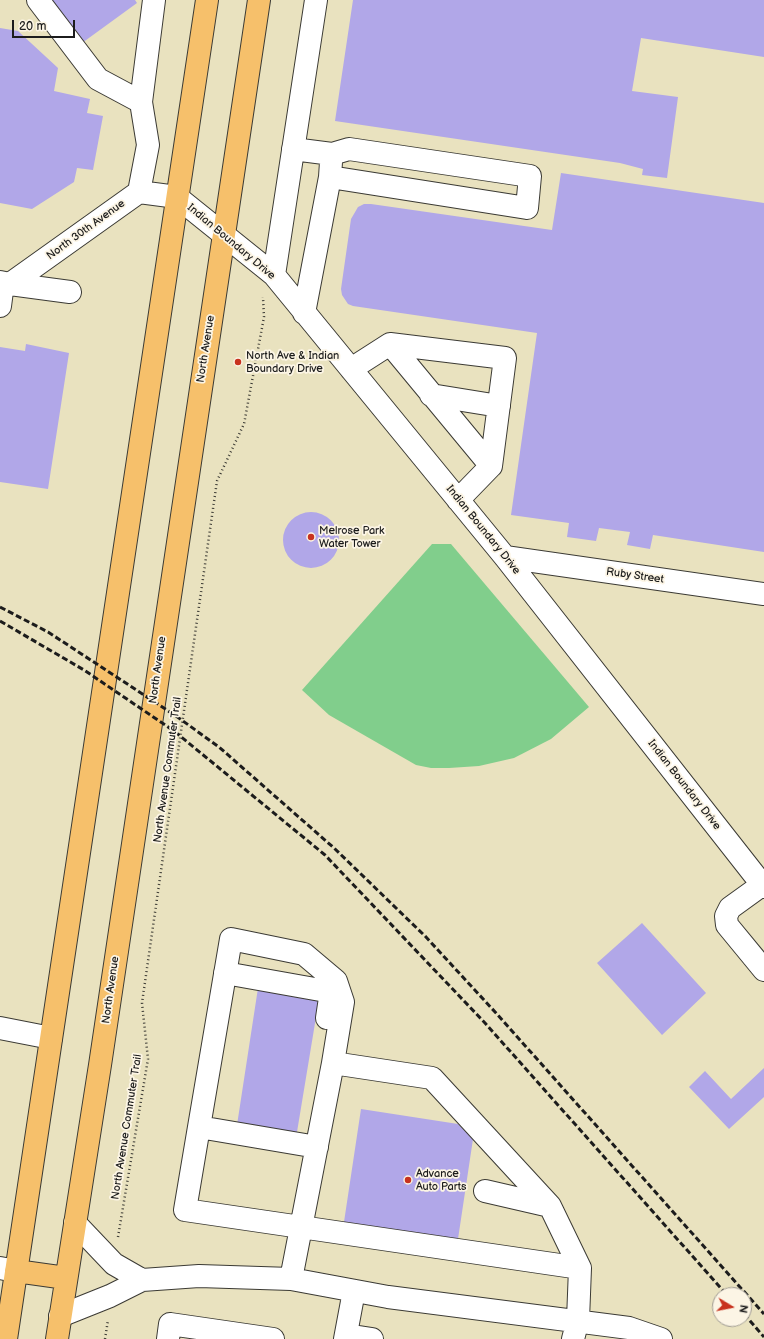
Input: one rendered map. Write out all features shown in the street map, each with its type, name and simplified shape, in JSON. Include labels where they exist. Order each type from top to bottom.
[{"type":"main road","points":[[6,1339],[8,1270],[51,1038],[178,197],[206,0]]},
{"type":"main road","name":"North Avenue","points":[[57,1339],[259,0]]},
{"type":"main road","points":[[8,1270],[66,1278]]},
{"type":"street","points":[[38,0],[98,79],[142,102]]},
{"type":"street","points":[[154,0],[142,102],[148,145],[139,192],[178,197]]},
{"type":"street","points":[[274,275],[316,0]]},
{"type":"street","points":[[293,149],[332,154],[349,149],[530,176],[527,208],[330,176]]},
{"type":"street","points":[[304,313],[330,176],[332,154]]},
{"type":"street","name":"North 30th Avenue","points":[[5,283],[139,192]]},
{"type":"street","name":"Indian Boundary Drive","points":[[178,197],[274,275],[505,557],[763,886]]},
{"type":"street","points":[[0,306],[5,283],[70,292]]},
{"type":"street","points":[[350,369],[390,344],[505,358],[490,466],[458,500]]},
{"type":"street","points":[[390,344],[490,466]]},
{"type":"street","points":[[432,395],[499,406]]},
{"type":"street","name":"Ruby Street","points":[[505,557],[764,594]]},
{"type":"street","points":[[763,886],[730,908],[726,916],[727,925],[764,970]]},
{"type":"street","points":[[291,1279],[301,1228],[317,1147],[343,1002],[336,982],[304,954],[231,939],[185,1210],[301,1228],[580,1268]]},
{"type":"street","points":[[225,973],[326,991],[330,998],[324,1035],[333,1061]]},
{"type":"street","points":[[0,1028],[51,1038]]},
{"type":"street","points":[[333,1061],[432,1078],[550,1206],[580,1268],[575,1330]]},
{"type":"street","points":[[199,1127],[317,1147]]},
{"type":"street","points":[[485,1191],[550,1206]]},
{"type":"street","points":[[75,1222],[114,1264],[142,1280]]},
{"type":"street","points":[[60,1316],[110,1296],[142,1280],[199,1276],[291,1279],[575,1330],[629,1328],[661,1339]]},
{"type":"street","points":[[354,1291],[345,1337],[372,1339]]},
{"type":"street","points":[[168,1339],[170,1324],[273,1339]]},
{"type":"path","name":"North Avenue Commuter Trail","points":[[118,1240],[148,1059],[142,1003],[218,481],[244,424],[264,316],[262,301]]},
{"type":"path","points":[[105,1339],[108,1320]]},
{"type":"green space","points":[[432,544],[451,544],[589,707],[551,739],[514,758],[479,766],[431,768],[416,765],[329,715],[302,690]]},
{"type":"building","points":[[50,0],[135,0],[137,3],[82,43]]},
{"type":"building","points":[[353,0],[764,0],[764,57],[641,38],[632,91],[678,97],[667,178],[642,175],[643,169],[620,163],[335,121]]},
{"type":"building","points":[[0,28],[18,31],[58,68],[54,91],[90,99],[87,113],[103,116],[93,170],[77,168],[74,182],[32,209],[0,203]]},
{"type":"building","points":[[561,173],[764,203],[764,552],[653,535],[650,549],[627,545],[630,532],[599,528],[596,541],[567,537],[569,523],[511,515],[537,333],[353,306],[348,304],[342,295],[341,289],[351,219],[358,207],[364,204],[371,204],[552,230]]},
{"type":"building","points":[[26,344],[69,353],[48,489],[0,482],[0,347],[25,351]]},
{"type":"building","name":"Melrose Park Water Tower","points":[[311,512],[322,514],[331,520],[337,529],[339,540],[337,551],[331,560],[322,566],[311,568],[300,566],[291,560],[285,551],[283,540],[285,529],[291,520],[300,514]]},
{"type":"building","points":[[642,923],[706,993],[662,1035],[597,963]]},
{"type":"building","points":[[258,988],[319,999],[297,1132],[237,1125]]},
{"type":"building","points":[[764,1068],[764,1097],[729,1129],[689,1087],[705,1071],[731,1099]]},
{"type":"building","name":"Advance Auto Parts","points":[[361,1109],[458,1124],[473,1139],[458,1239],[344,1222]]},
{"type":"railway","points":[[0,607],[48,632],[176,716],[219,747],[334,848],[425,936],[496,1013],[764,1314]]},
{"type":"railway","points":[[0,621],[84,670],[174,731],[325,855],[485,1023],[720,1287]]},
{"type":"railway","points":[[752,1323],[764,1337]]},
{"type":"place","name":"North Ave & Indian Boundary Drive","points":[[238,362]]},
{"type":"place","name":"Melrose Park Water Tower","points":[[311,537]]},
{"type":"place","name":"Advance Auto Parts","points":[[408,1180]]}]
